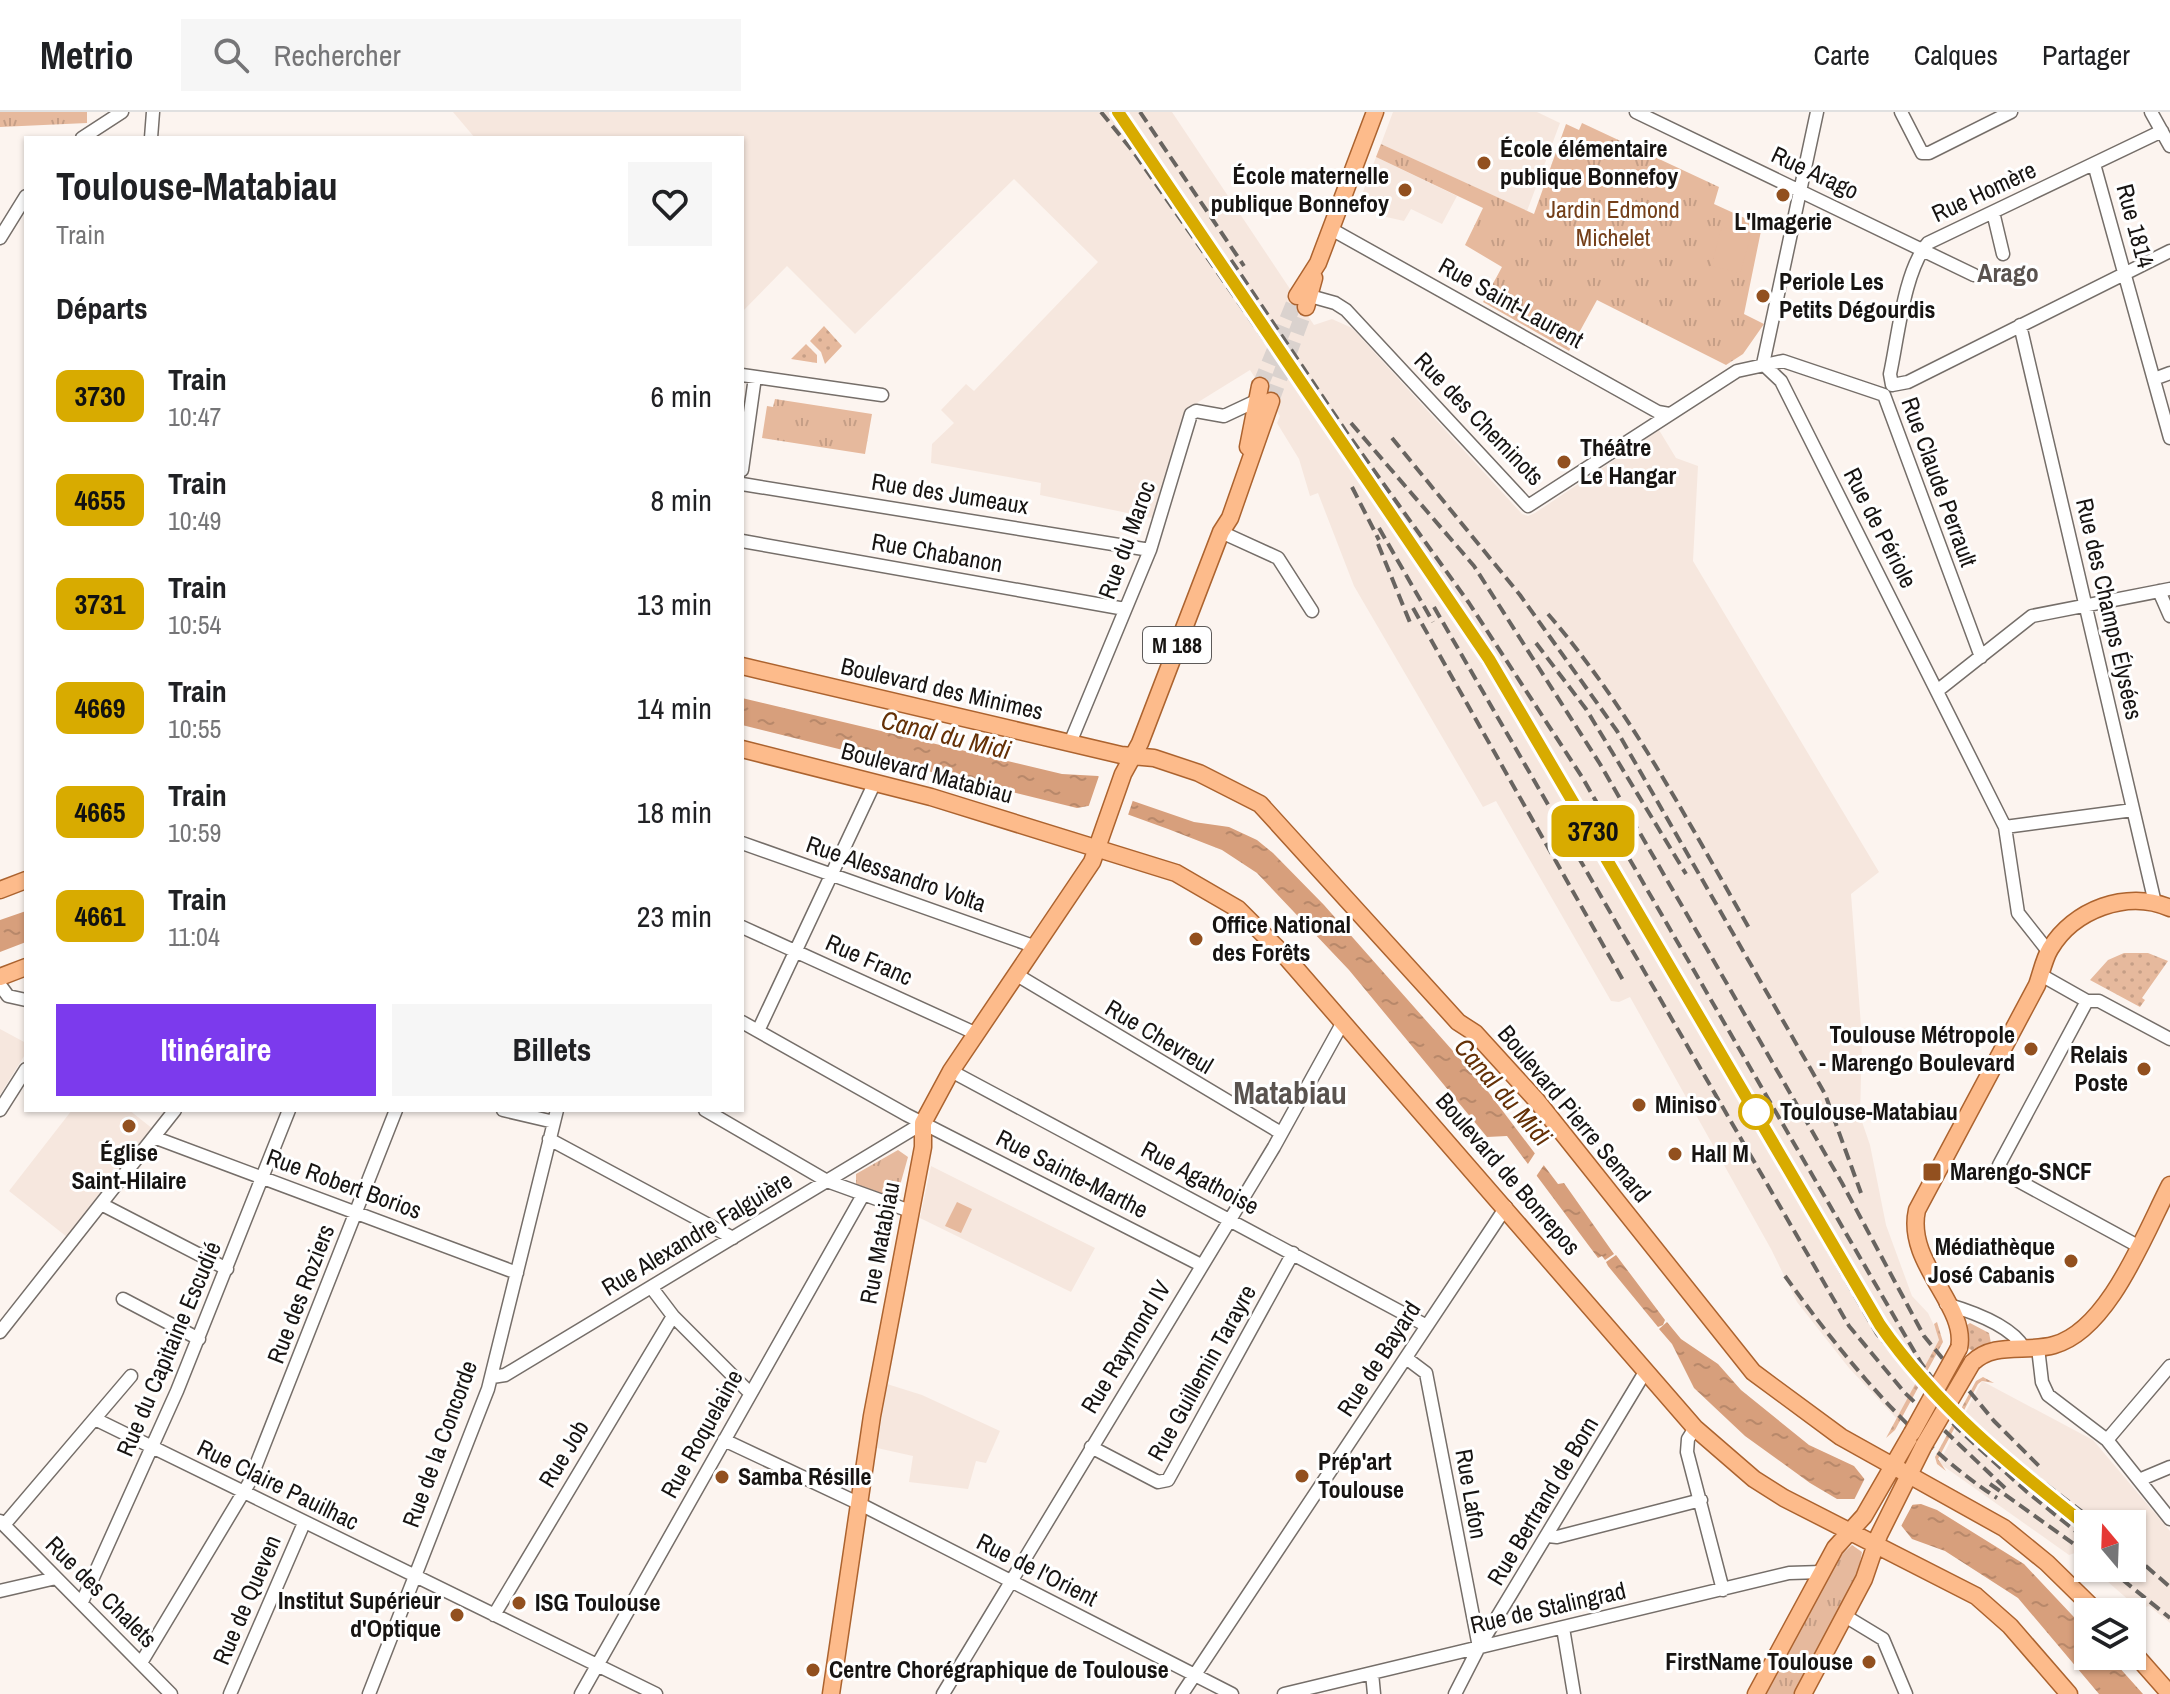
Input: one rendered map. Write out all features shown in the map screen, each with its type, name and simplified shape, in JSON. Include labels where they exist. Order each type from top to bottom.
[{"type":"main road","points":[[1305,300],[1375,112]]},
{"type":"main road","points":[[1305,300],[1309,279],[1318,263]]},
{"type":"main road","name":"M 188","points":[[1132,757],[1257,448],[1262,396]]},
{"type":"main road","name":"Boulevard des Minimes","points":[[744,666],[1132,757]]},
{"type":"main road","name":"Boulevard Matabiau","points":[[744,749],[875,782],[1097,848]]},
{"type":"main road","name":"Rue Matabiau","points":[[831,1694],[860,1504],[923,1147],[923,1123],[951,1071],[1090,866],[1132,757]]},
{"type":"main road","name":"Boulevard Pierre Semard","points":[[1132,757],[1154,758],[1199,773],[1260,804],[1458,1022],[1475,1033],[1524,1086],[1753,1372],[1807,1415],[2004,1528],[2047,1563],[2083,1598]]},
{"type":"main road","name":"Boulevard de Bonrepos","points":[[1097,848],[1176,873],[1238,909],[1270,939],[1506,1207],[1695,1428],[1754,1479],[1976,1596],[2010,1626],[2069,1694]]},
{"type":"main road","points":[[0,890],[24,881]]},
{"type":"main road","points":[[1803,1694],[1870,1567],[1883,1526],[1901,1490],[1902,1469],[1959,1348],[1961,1330],[1921,1250],[1915,1221],[1917,1210],[2041,975],[2048,951],[2061,934],[2090,912],[2120,902],[2164,904]]},
{"type":"main road","points":[[2,979],[24,968]]},
{"type":"main road","points":[[1918,1439],[1972,1363],[1991,1351],[2062,1342],[2091,1323],[2138,1246],[2170,1185]]},
{"type":"main road","points":[[1756,1694],[1835,1548],[1864,1516],[1885,1481],[1902,1469]]},
{"type":"main road","points":[[2146,1667],[2170,1694]]},
{"type":"street","points":[[85,136],[122,112]]},
{"type":"street","points":[[151,136],[153,112]]},
{"type":"street","name":"Rue Arago","points":[[1636,112],[1974,275]]},
{"type":"street","points":[[1901,112],[1922,153],[1929,153],[2011,112]]},
{"type":"street","points":[[2151,112],[2170,146]]},
{"type":"street","points":[[1763,364],[1819,113]]},
{"type":"street","name":"Rue Homère","points":[[1888,390],[1910,283],[1922,250],[1937,237],[2162,131]]},
{"type":"street","name":"Rue 1814","points":[[2094,164],[2170,438]]},
{"type":"street","points":[[2,232],[24,199]]},
{"type":"street","points":[[1993,212],[2003,254]]},
{"type":"street","name":"Rue Saint-Laurent","points":[[1331,229],[1658,412],[1669,414]]},
{"type":"street","points":[[1888,390],[2170,251]]},
{"type":"street","name":"Rue des Cheminots","points":[[1305,300],[1335,303],[1346,310],[1528,506],[1737,371],[1763,364]]},
{"type":"street","name":"Rue des Champs Élysées","points":[[2020,325],[2133,810],[2164,904]]},
{"type":"street","name":"Rue Claude Perrault","points":[[1763,364],[1783,361],[1888,390],[1981,657]]},
{"type":"street","name":"Rue de Périole","points":[[1763,364],[1781,381],[2005,827],[2018,913],[2048,951]]},
{"type":"street","points":[[2154,379],[2170,373]]},
{"type":"street","points":[[744,439],[748,376],[882,395]]},
{"type":"street","name":"Rue du Maroc","points":[[1070,743],[1150,550],[1191,414],[1199,411],[1224,416],[1262,396]]},
{"type":"street","name":"Rue des Jumeaux","points":[[744,484],[1150,550]]},
{"type":"street","points":[[1221,532],[1278,558],[1312,611]]},
{"type":"street","name":"Rue Chabanon","points":[[744,541],[1125,609]]},
{"type":"street","points":[[1937,691],[2032,616],[2165,590],[2170,616]]},
{"type":"street","points":[[758,1031],[875,782]]},
{"type":"street","points":[[2005,827],[2020,822],[2133,810]]},
{"type":"street","name":"Rue Alessandro Volta","points":[[744,844],[1036,947]]},
{"type":"street","name":"Rue Franc","points":[[744,928],[977,1034]]},
{"type":"street","name":"Rue Chevreul","points":[[1017,975],[1281,1133]]},
{"type":"street","points":[[2041,975],[2087,1001],[2099,1001],[2170,1039]]},
{"type":"street","points":[[2,979],[24,996]]},
{"type":"street","points":[[2087,1001],[1999,1165],[2002,1172],[2138,1246]]},
{"type":"street","name":"Rue Raymond IV","points":[[943,1694],[1281,1133],[1343,1022]]},
{"type":"street","name":"Rue Sainte-Marthe","points":[[744,1023],[923,1123],[1201,1265]]},
{"type":"street","name":"Rue Agathoise","points":[[951,1071],[1427,1326]]},
{"type":"street","points":[[0,1110],[24,1072]]},
{"type":"street","points":[[0,1332],[174,1112]]},
{"type":"street","name":"Rue du Capitaine Escudié","points":[[82,1602],[199,1339],[288,1112]]},
{"type":"street","name":"Rue des Roziers","points":[[141,1663],[244,1492],[395,1112]]},
{"type":"street","points":[[520,1112],[555,1116]]},
{"type":"street","points":[[708,1112],[827,1181],[910,1211]]},
{"type":"street","name":"Rue de la Concorde","points":[[369,1694],[492,1377],[555,1116]]},
{"type":"street","name":"Rue Alexandre Falguière","points":[[492,1377],[505,1375],[923,1123]]},
{"type":"street","name":"Rue Robert Borios","points":[[156,1138],[517,1273]]},
{"type":"street","points":[[549,1139],[733,1238]]},
{"type":"street","name":"Rue Roquelaine","points":[[581,1694],[863,1195]]},
{"type":"street","points":[[103,1205],[227,1269]]},
{"type":"street","name":"Rue de Bayard","points":[[1182,1694],[1506,1207]]},
{"type":"street","name":"Rue Guillemin Tarayre","points":[[1091,1447],[1158,1482],[1168,1480],[1293,1253]]},
{"type":"street","points":[[651,1287],[673,1316],[750,1393]]},
{"type":"street","points":[[123,1299],[199,1339]]},
{"type":"street","points":[[1946,1304],[1986,1321],[2031,1348],[2048,1395],[2107,1440],[2170,1519]]},
{"type":"street","name":"Rue Job","points":[[494,1615],[673,1316]]},
{"type":"street","name":"Rue Lafon","points":[[1406,1358],[1426,1373],[1479,1647]]},
{"type":"street","points":[[2107,1440],[2170,1366]]},
{"type":"street","name":"Rue Bertrand de Born","points":[[1455,1694],[1479,1647],[1645,1372]]},
{"type":"street","points":[[2,1523],[97,1420],[131,1376]]},
{"type":"street","name":"Rue Claire Pauilhac","points":[[97,1420],[648,1692]]},
{"type":"street","points":[[1695,1428],[1688,1439],[1687,1452],[1723,1590]]},
{"type":"street","name":"Rue de l'Orient","points":[[724,1440],[860,1504],[1232,1694]]},
{"type":"street","points":[[2139,1480],[2170,1467]]},
{"type":"street","points":[[1548,1536],[1557,1537],[1701,1500]]},
{"type":"street","name":"Rue des Chalets","points":[[2,1523],[171,1694]]},
{"type":"street","name":"Rue de Queven","points":[[230,1694],[304,1523]]},
{"type":"street","name":"Rue de Stalingrad","points":[[1284,1694],[1789,1573],[1822,1572]]},
{"type":"street","points":[[0,1591],[56,1578]]},
{"type":"street","points":[[1845,1616],[1883,1639],[1906,1694]]},
{"type":"street","points":[[1563,1628],[1574,1694]]},
{"type":"street","points":[[1372,1673],[1374,1694]]},
{"type":"shaded area","points":[[453,112],[1172,112],[1314,325],[1332,319],[1352,328],[1522,514],[1528,516],[1535,513],[1659,430],[1676,458],[1698,466],[1693,561],[1879,872],[1851,894],[1862,1039],[1860,1116],[1870,1145],[1886,1225],[1912,1296],[1928,1313],[1940,1338],[1897,1419],[1849,1368],[1797,1302],[1771,1249],[1630,997],[1619,1002],[1611,1001],[1496,801],[1483,807],[1354,586],[1318,493],[1310,496],[1299,459],[1277,423],[1280,416],[1250,370],[1187,409],[1152,518],[1040,495],[1041,483],[931,463],[932,444],[954,423],[941,410],[966,384],[974,391],[1098,262],[1014,179],[855,334],[787,266],[744,310],[744,136],[473,136]]},
{"type":"shaded area","name":"École élémentaire publique Bonnefoy","points":[[1393,112],[1537,112],[1560,123],[1527,211],[1381,144]]},
{"type":"shaded area","name":"École maternelle publique Bonnefoy","points":[[1376,157],[1457,196],[1442,224],[1411,209],[1404,221],[1382,216],[1358,205]]},
{"type":"shaded area","points":[[0,1029],[24,1042],[24,1056],[0,1095]]},
{"type":"shaded area","points":[[70,1112],[132,1112],[153,1129],[126,1163],[122,1161],[117,1166],[121,1169],[67,1237],[9,1191]]},
{"type":"shaded area","points":[[931,1166],[1095,1248],[1071,1292],[920,1218]]},
{"type":"shaded area","points":[[1982,1381],[2093,1440],[2170,1531],[2170,1623],[2149,1606],[2146,1607],[2146,1598],[2126,1598],[2108,1582],[2146,1582],[2146,1510],[2074,1510],[2074,1553],[2069,1555],[1939,1463]]},
{"type":"shaded area","points":[[887,1384],[922,1395],[1000,1431],[986,1463],[976,1461],[968,1489],[909,1482],[913,1456],[877,1448]]},
{"type":"green space","points":[[0,112],[87,112],[87,123],[0,127]]},
{"type":"green space","name":"Jardin Edmond Michelet","points":[[1582,123],[1719,187],[1714,204],[1762,226],[1744,314],[1764,324],[1743,354],[1726,365],[1597,300],[1569,351],[1483,302],[1502,267],[1465,245],[1483,208],[1376,157],[1381,144],[1534,214],[1566,124],[1579,130]]},
{"type":"green space","points":[[1722,227],[1751,235],[1740,273],[1711,266]]},
{"type":"green space","points":[[824,326],[842,346],[825,364],[821,352],[810,341]]},
{"type":"green space","points":[[806,344],[817,355],[817,363],[791,359]]},
{"type":"green space","points":[[775,399],[872,414],[865,454],[762,438],[767,406],[773,407]]},
{"type":"green space","points":[[2124,953],[2148,953],[2168,961],[2142,998],[2145,1000],[2140,1007],[2090,980],[2108,960]]},
{"type":"green space","points":[[898,1150],[908,1157],[897,1196],[891,1198],[856,1185],[856,1174]]},
{"type":"green space","points":[[957,1202],[972,1209],[961,1233],[945,1226]]},
{"type":"green space","points":[[1937,1322],[1943,1342],[1895,1430],[1886,1438],[1939,1340],[1934,1324]]},
{"type":"green space","points":[[1970,1323],[1989,1333],[1991,1343],[1974,1352],[1968,1348],[1967,1325]]},
{"type":"green space","points":[[1983,1377],[1994,1383],[1982,1381],[1978,1384],[1938,1459],[1946,1471],[1937,1464],[1935,1457],[1976,1381]]},
{"type":"green space","points":[[1852,1545],[1862,1552],[1858,1574],[1796,1694],[1762,1694],[1833,1563]]},
{"type":"water","points":[[744,698],[1062,774],[1098,776],[1133,801],[1194,822],[1229,827],[1257,840],[1324,905],[1483,1085],[1558,1184],[1564,1183],[1614,1254],[1605,1260],[1602,1256],[1598,1258],[1507,1136],[1487,1137],[1349,970],[1257,873],[1222,850],[1099,804],[1077,808],[744,725]]},
{"type":"water","points":[[24,912],[24,943],[0,952],[0,920]]},
{"type":"water","points":[[1616,1255],[1665,1320],[1663,1325],[1658,1327],[1608,1266],[1606,1262]]},
{"type":"water","points":[[1667,1322],[1681,1339],[1718,1364],[1741,1390],[1809,1445],[1854,1466],[1866,1481],[1910,1505],[1921,1504],[1937,1510],[2024,1564],[2074,1617],[2074,1664],[2018,1598],[1945,1551],[1912,1539],[1900,1524],[1856,1499],[1837,1499],[1810,1483],[1745,1436],[1694,1388],[1672,1344],[1659,1329]]},
{"type":"water","points":[[2079,1670],[2122,1670],[2143,1694],[2099,1694]]},
{"type":"pier","points":[[1100,773],[1134,797],[1127,818],[1099,809],[1087,811]]},
{"type":"pier","points":[[1537,1150],[1546,1162],[1535,1178],[1526,1167]]},
{"type":"pier","points":[[1867,1474],[1915,1500],[1899,1530],[1852,1504]]},
{"type":"tunnel","points":[[1260,386],[1297,296]]},
{"type":"tunnel","points":[[1271,401],[1306,307]]},
{"type":"railway","points":[[1101,112],[1135,154],[1472,644],[1568,800],[1877,1334],[1957,1428],[2074,1530]]},
{"type":"railway","points":[[1118,112],[1232,276]]},
{"type":"railway","points":[[1140,112],[1244,266]]},
{"type":"railway","points":[[1231,260],[1347,433],[1469,603],[1582,777],[1921,1363],[1981,1430],[2080,1510]]},
{"type":"railway","points":[[1351,423],[1474,566],[1600,764],[1842,1183],[1924,1336],[1994,1421],[2040,1467]]},
{"type":"railway","points":[[1392,438],[1520,595],[1617,731],[1825,1094],[1861,1193]]},
{"type":"railway","points":[[1352,487],[1379,540]]},
{"type":"railway","points":[[1379,528],[1433,622]]},
{"type":"railway","points":[[1378,544],[1411,625]]},
{"type":"railway","points":[[1434,607],[1849,1326],[1905,1393],[2005,1488]]},
{"type":"railway","points":[[1413,608],[1624,982]]},
{"type":"railway","points":[[1548,614],[1631,726],[1749,928]]},
{"type":"railway","points":[[1536,643],[1586,709],[1686,874]]},
{"type":"railway","points":[[1785,1276],[1881,1397],[1936,1451],[1997,1498]]},
{"type":"railway","points":[[1990,1484],[2074,1544]]},
{"type":"railway","points":[[2146,1566],[2170,1587]]},
{"type":"railway","points":[[2125,1582],[2170,1618]]},
{"type":"train","name":"3730","points":[[1118,112],[1175,191],[1405,536],[1472,630],[1558,770],[1880,1325],[1918,1375],[1961,1421],[2002,1459],[2074,1516]]},
{"type":"place","name":"École élémentaire publique Bonnefoy","points":[[1484,163]]},
{"type":"place","name":"École maternelle publique Bonnefoy","points":[[1405,190]]},
{"type":"place","name":"L'Imagerie","points":[[1783,195]]},
{"type":"place","name":"Periole Les Petits Dégourdis","points":[[1763,296]]},
{"type":"place","name":"Théâtre Le Hangar","points":[[1564,462]]},
{"type":"place","name":"Office National des Forêts","points":[[1196,939]]},
{"type":"place","name":"Toulouse Métropole - Marengo Boulevard","points":[[2031,1049]]},
{"type":"place","name":"Relais Poste","points":[[2144,1069]]},
{"type":"place","name":"Miniso","points":[[1639,1105]]},
{"type":"place","name":"Toulouse-Matabiau","points":[[1756,1112]]},
{"type":"place","name":"Église Saint-Hilaire","points":[[129,1126]]},
{"type":"place","name":"Hall M","points":[[1675,1154]]},
{"type":"place","name":"Marengo-SNCF","points":[[1932,1172]]},
{"type":"place","name":"Médiathèque José Cabanis","points":[[2071,1261]]},
{"type":"place","name":"Prép'art Toulouse","points":[[1302,1476]]},
{"type":"place","name":"Samba Résille","points":[[722,1477]]},
{"type":"place","name":"ISG Toulouse","points":[[519,1603]]},
{"type":"place","name":"Institut Supérieur d'Optique","points":[[457,1615]]},
{"type":"place","name":"FirstName Toulouse","points":[[1869,1662]]},
{"type":"place","name":"Centre Chorégraphique de Toulouse","points":[[813,1670]]},
{"type":"district","name":"Arago","points":[[2008,273]]},
{"type":"district","name":"Matabiau","points":[[1290,1093]]},
{"type":"water label","name":"Canal du Midi","points":[[946,735]]},
{"type":"water label","name":"Canal du Midi","points":[[1503,1092]]}]
